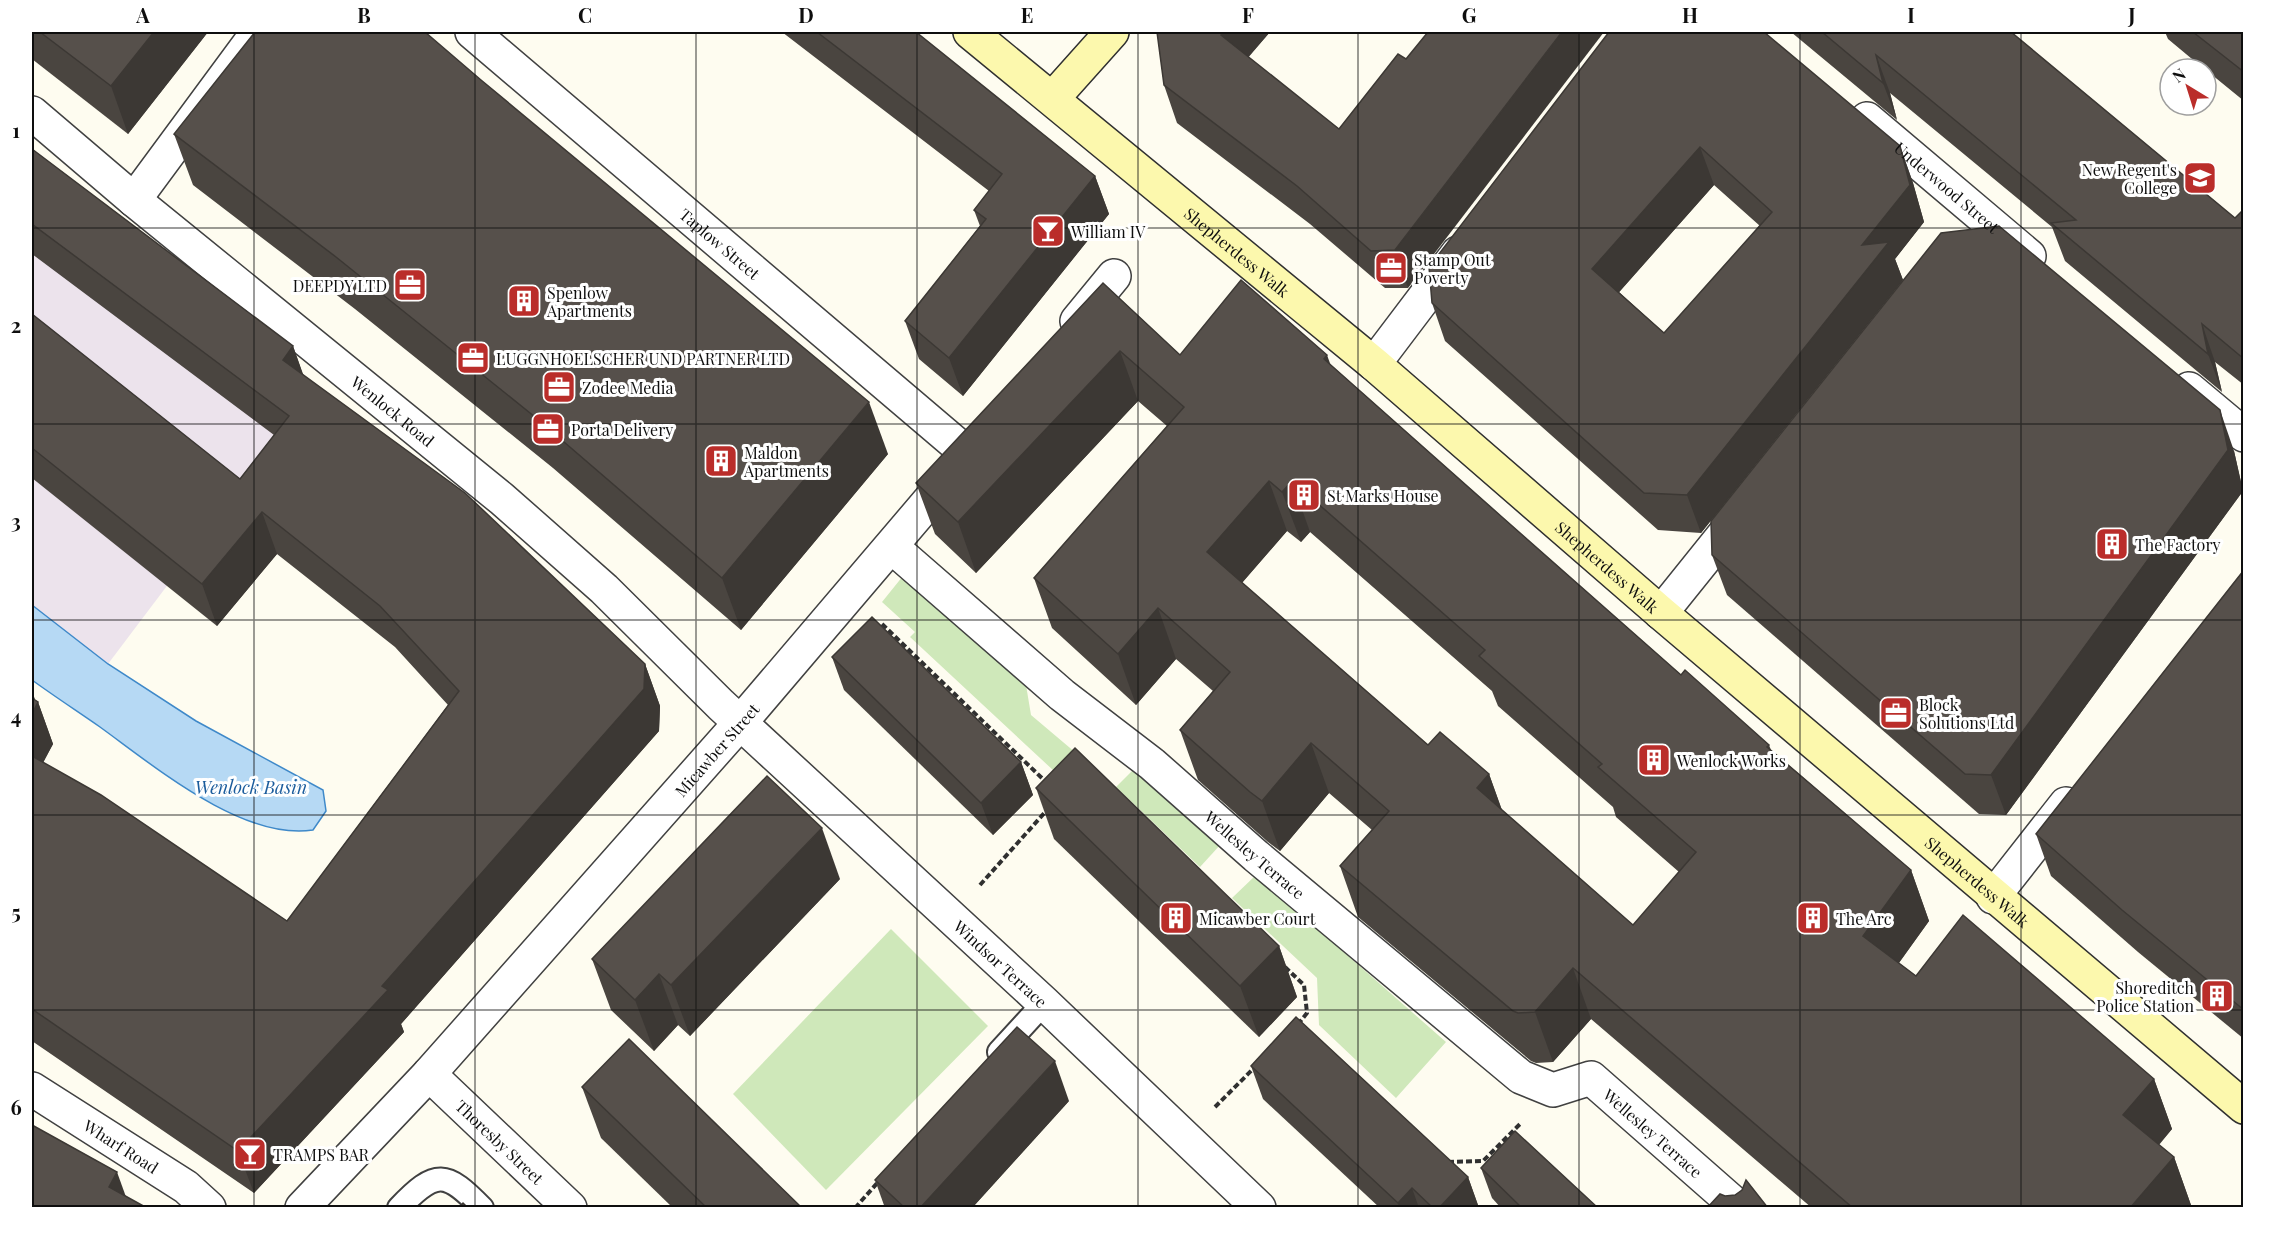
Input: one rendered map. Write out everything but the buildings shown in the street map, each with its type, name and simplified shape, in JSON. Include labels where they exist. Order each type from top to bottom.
[{"type":"main road","name":"Shepherdess Walk","points":[[970,32],[1374,364],[1660,613],[2244,1107]]},
{"type":"main road","points":[[1053,98],[1112,32]]},
{"type":"street","points":[[134,200],[258,32]]},
{"type":"street","name":"Taplow Street","points":[[472,32],[969,454]]},
{"type":"street","name":"Underwood Street","points":[[1843,100],[1970,226],[2051,274]]},
{"type":"street","name":"Wenlock Road","points":[[32,113],[134,200],[502,498],[604,589],[740,723]]},
{"type":"street","points":[[1374,364],[1476,230]]},
{"type":"street","points":[[1056,347],[1114,276]]},
{"type":"street","points":[[2170,374],[2244,435]]},
{"type":"street","name":"Micawber Street","points":[[302,1208],[429,1074],[740,723],[892,547],[990,428]]},
{"type":"street","points":[[1660,613],[1756,495]]},
{"type":"street","name":"Wellesley Terrace","points":[[892,547],[1062,695],[1152,764],[1248,849],[1521,1077],[1553,1090],[1591,1078],[1739,1208]]},
{"type":"street","name":"Windsor Terrace","points":[[740,723],[1044,1003],[1259,1208]]},
{"type":"street","points":[[1994,897],[2084,782]]},
{"type":"street","name":"Thoresby Street","points":[[429,1074],[570,1208]]},
{"type":"street","name":"Wharf Road","points":[[32,1089],[186,1187],[209,1208]]},
{"type":"lane","points":[[981,1071],[1044,1003]]},
{"type":"lane","points":[[399,1208],[415,1191],[431,1182],[446,1179],[460,1185],[482,1208]]},
{"type":"path","points":[[851,594],[1052,787]]},
{"type":"path","points":[[951,917],[1052,804]]},
{"type":"path","points":[[1280,962],[1304,985],[1307,1014],[1295,1027]]},
{"type":"path","points":[[1184,1137],[1256,1066]]},
{"type":"path","points":[[1442,1163],[1483,1161],[1553,1090]]},
{"type":"path","points":[[855,1208],[887,1173]]},
{"type":"shaded area","points":[[32,159],[308,388],[231,501],[108,664],[32,605]]},
{"type":"green space","points":[[907,571],[1025,679],[1031,715],[1089,764],[1069,785],[910,637],[915,632],[882,602]]},
{"type":"green space","points":[[1135,768],[1221,844],[1200,867],[1116,787]]},
{"type":"green space","points":[[1256,875],[1446,1042],[1396,1098],[1319,1025],[1317,978],[1232,898]]},
{"type":"green space","points":[[891,929],[988,1026],[826,1190],[733,1094]]},
{"type":"water","name":"Wenlock Basin","points":[[32,605],[108,664],[196,721],[323,790],[326,811],[313,830],[286,830],[258,824],[229,813],[173,780],[32,680]]},
{"type":"place","name":"New Regent's College","points":[[2200,178]]},
{"type":"place","name":"William IV","points":[[1048,231]]},
{"type":"place","name":"Stamp Out Poverty","points":[[1391,268]]},
{"type":"place","name":"DEEPDY LTD","points":[[410,285]]},
{"type":"place","name":"Spenlow Apartments","points":[[524,301]]},
{"type":"place","name":"LUGGNHOELSCHER UND PARTNER LTD","points":[[473,358]]},
{"type":"place","name":"Zodee Media","points":[[559,387]]},
{"type":"place","name":"Porta Delivery","points":[[548,429]]},
{"type":"place","name":"Maldon Apartments","points":[[721,461]]},
{"type":"place","name":"St Marks House","points":[[1304,495]]},
{"type":"place","name":"The Factory","points":[[2112,544]]},
{"type":"place","name":"Block Solutions Ltd","points":[[1896,713]]},
{"type":"place","name":"Wenlock Works","points":[[1654,760]]},
{"type":"place","name":"Micawber Court","points":[[1176,918]]},
{"type":"place","name":"The Arc","points":[[1813,918]]},
{"type":"place","name":"Shoreditch Police Station","points":[[2217,996]]},
{"type":"place","name":"TRAMPS BAR","points":[[250,1154]]}]
